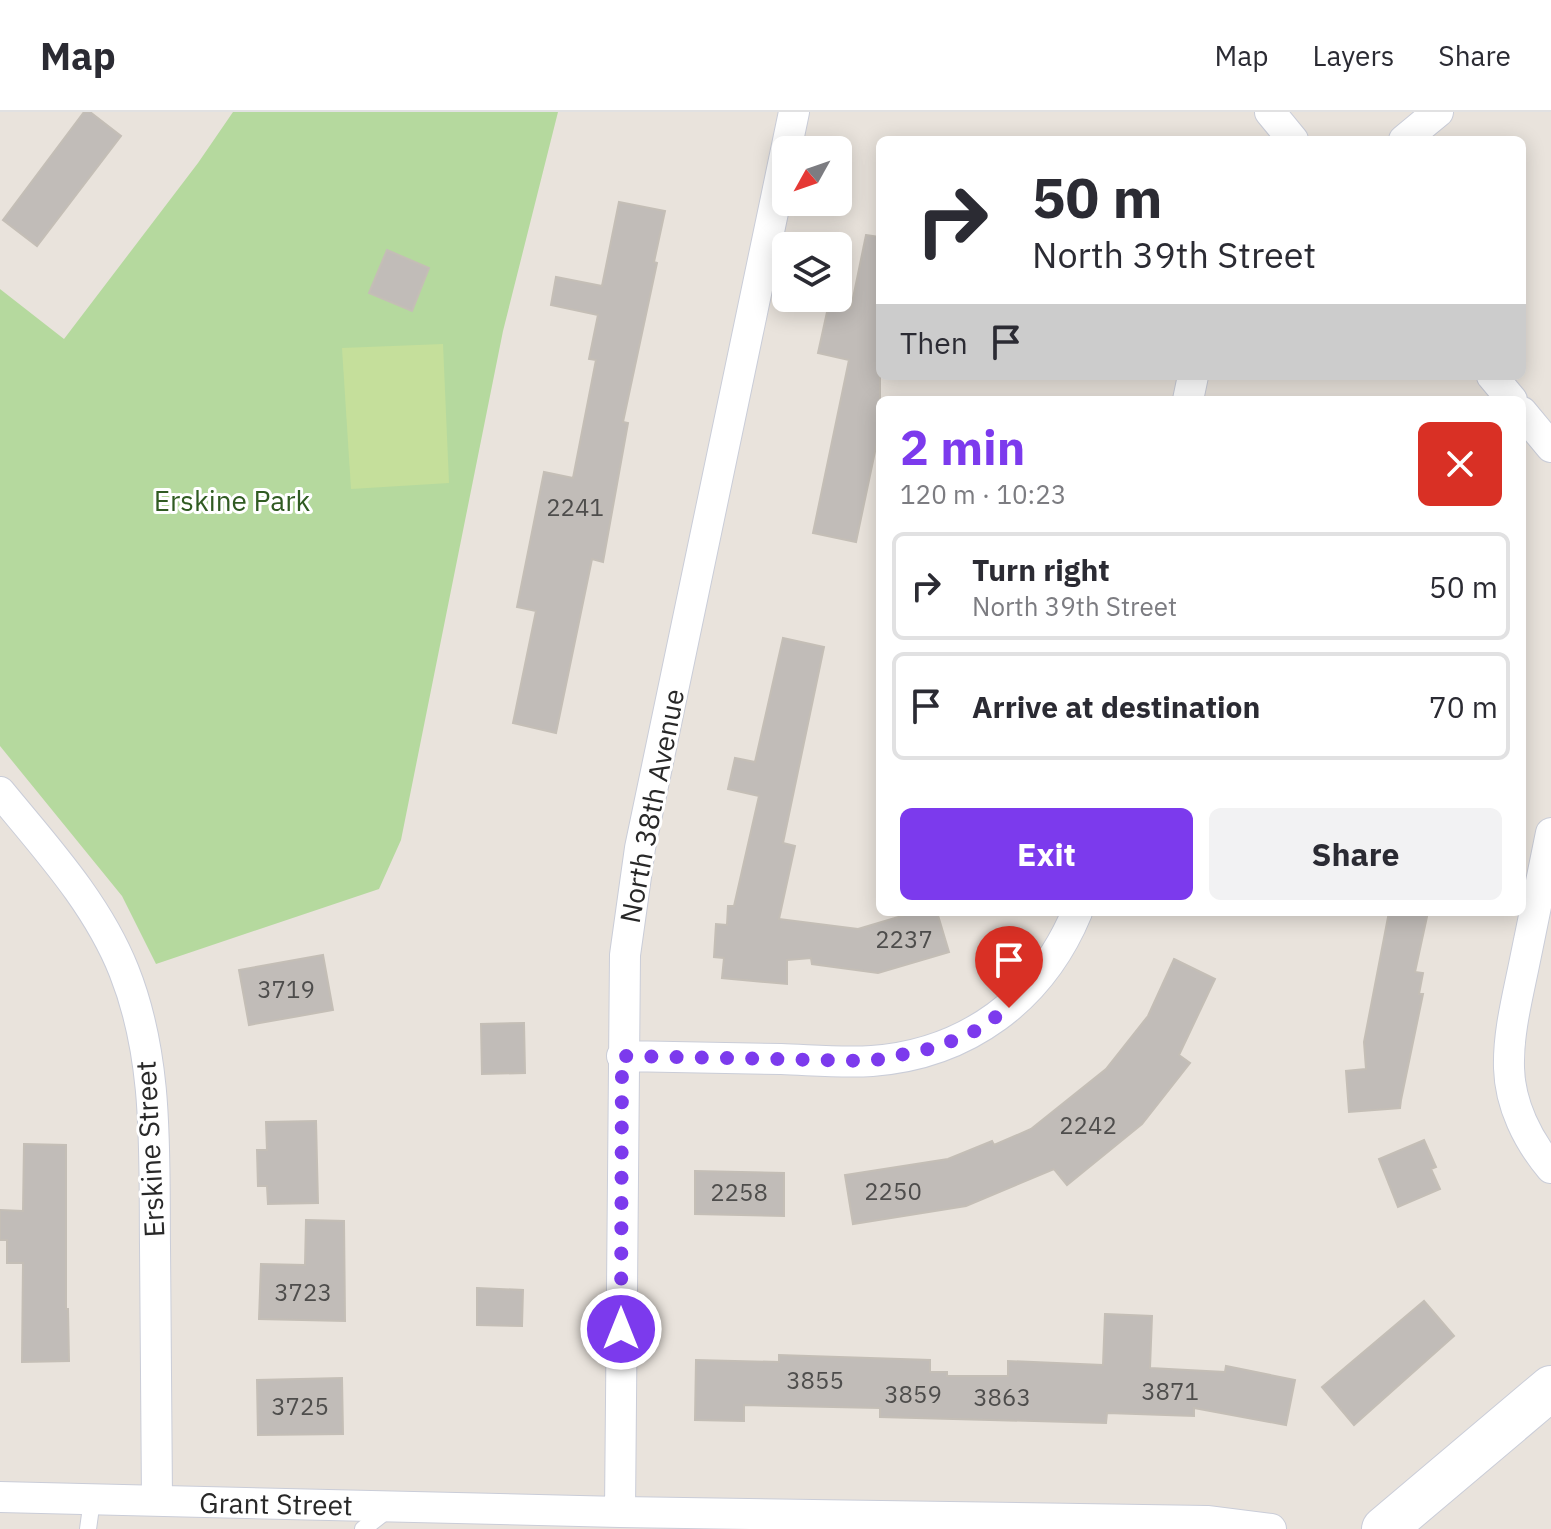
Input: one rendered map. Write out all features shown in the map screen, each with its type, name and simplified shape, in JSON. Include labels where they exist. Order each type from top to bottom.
[{"type":"street","name":"North 38th Avenue","points":[[620,1512],[625,955],[640,848],[794,112]]},
{"type":"street","points":[[1270,112],[1290,136]]},
{"type":"street","points":[[1409,136],[1438,112]]},
{"type":"street","points":[[1495,380],[1509,396]]},
{"type":"street","points":[[1526,417],[1551,447]]},
{"type":"street","name":"Erskine Street","points":[[0,792],[60,864],[98,919],[122,968],[145,1039],[154,1107],[157,1501]]},
{"type":"street","points":[[1551,833],[1512,1022],[1509,1069],[1513,1096],[1527,1134],[1551,1168]]},
{"type":"street","points":[[622,1056],[871,1061],[938,1047],[975,1031],[1009,1008],[1038,980],[1065,940],[1075,916]]},
{"type":"street","points":[[1384,1529],[1551,1388]]},
{"type":"street","name":"Grant Street","points":[[0,1497],[90,1514],[157,1501],[1207,1521],[1271,1529]]},
{"type":"lane","points":[[363,1529],[393,1506]]},
{"type":"green space","name":"Erskine Park","points":[[233,112],[558,112],[503,331],[401,840],[379,889],[156,964],[122,896],[0,746],[0,289],[64,339]]},
{"type":"green space","points":[[443,344],[449,483],[351,489],[342,348]]},
{"type":"building","points":[[84,112],[90,112],[121,136],[37,246],[3,220]]},
{"type":"building","points":[[619,202],[665,211],[623,422],[628,423],[603,562],[592,559],[556,733],[513,723],[536,611],[517,607],[544,472],[573,478],[596,360],[589,359],[598,315],[551,305],[556,277],[602,286]]},
{"type":"building","points":[[866,235],[876,236],[876,380],[880,380],[880,396],[876,396],[876,447],[856,542],[813,533],[849,360],[818,353],[827,312],[852,312]]},
{"type":"building","points":[[387,250],[429,268],[412,311],[369,293]]},
{"type":"building","points":[[783,638],[824,647],[783,843],[795,846],[779,919],[858,929],[902,916],[938,916],[949,952],[878,973],[812,964],[811,958],[787,960],[787,984],[722,978],[724,958],[714,957],[716,924],[727,925],[728,906],[734,906],[759,796],[728,789],[735,758],[755,762]]},
{"type":"building","points":[[1388,916],[1427,916],[1415,972],[1423,973],[1419,994],[1423,994],[1400,1108],[1349,1112],[1346,1071],[1366,1069],[1364,1042]]},
{"type":"building","points":[[323,955],[333,1010],[249,1025],[239,970]]},
{"type":"building","points":[[1174,959],[1215,979],[1179,1055],[1190,1063],[1142,1124],[1067,1185],[1054,1169],[966,1206],[853,1224],[845,1175],[948,1159],[992,1141],[994,1145],[1031,1129],[1106,1069],[1148,1016]]},
{"type":"building","points":[[524,1023],[525,1073],[482,1074],[481,1024]]},
{"type":"building","points":[[316,1121],[318,1203],[268,1204],[267,1186],[258,1186],[257,1150],[267,1150],[266,1122]]},
{"type":"building","points":[[1424,1140],[1436,1167],[1431,1169],[1440,1189],[1398,1207],[1379,1159]]},
{"type":"building","points":[[24,1144],[66,1145],[69,1361],[22,1362],[23,1263],[7,1263],[7,1240],[0,1240],[0,1210],[23,1211]]},
{"type":"building","points":[[695,1171],[784,1173],[784,1216],[695,1214]]},
{"type":"building","points":[[306,1220],[344,1221],[345,1321],[259,1319],[261,1264],[305,1265]]},
{"type":"building","points":[[477,1288],[523,1290],[522,1326],[477,1325]]},
{"type":"building","points":[[1424,1301],[1454,1336],[1354,1425],[1322,1387]]},
{"type":"building","points":[[1105,1314],[1152,1316],[1150,1368],[1225,1372],[1226,1366],[1295,1380],[1286,1425],[1194,1408],[1194,1416],[1107,1413],[1106,1423],[880,1417],[880,1408],[744,1405],[744,1421],[695,1420],[696,1360],[779,1362],[779,1355],[930,1360],[930,1372],[947,1372],[947,1376],[1008,1376],[1008,1361],[1103,1365]]},
{"type":"building","points":[[342,1378],[343,1434],[258,1435],[257,1380]]},
{"type":"route","points":[[621,1329],[622,1056],[871,1061],[938,1047],[975,1031],[1009,1008]]}]
